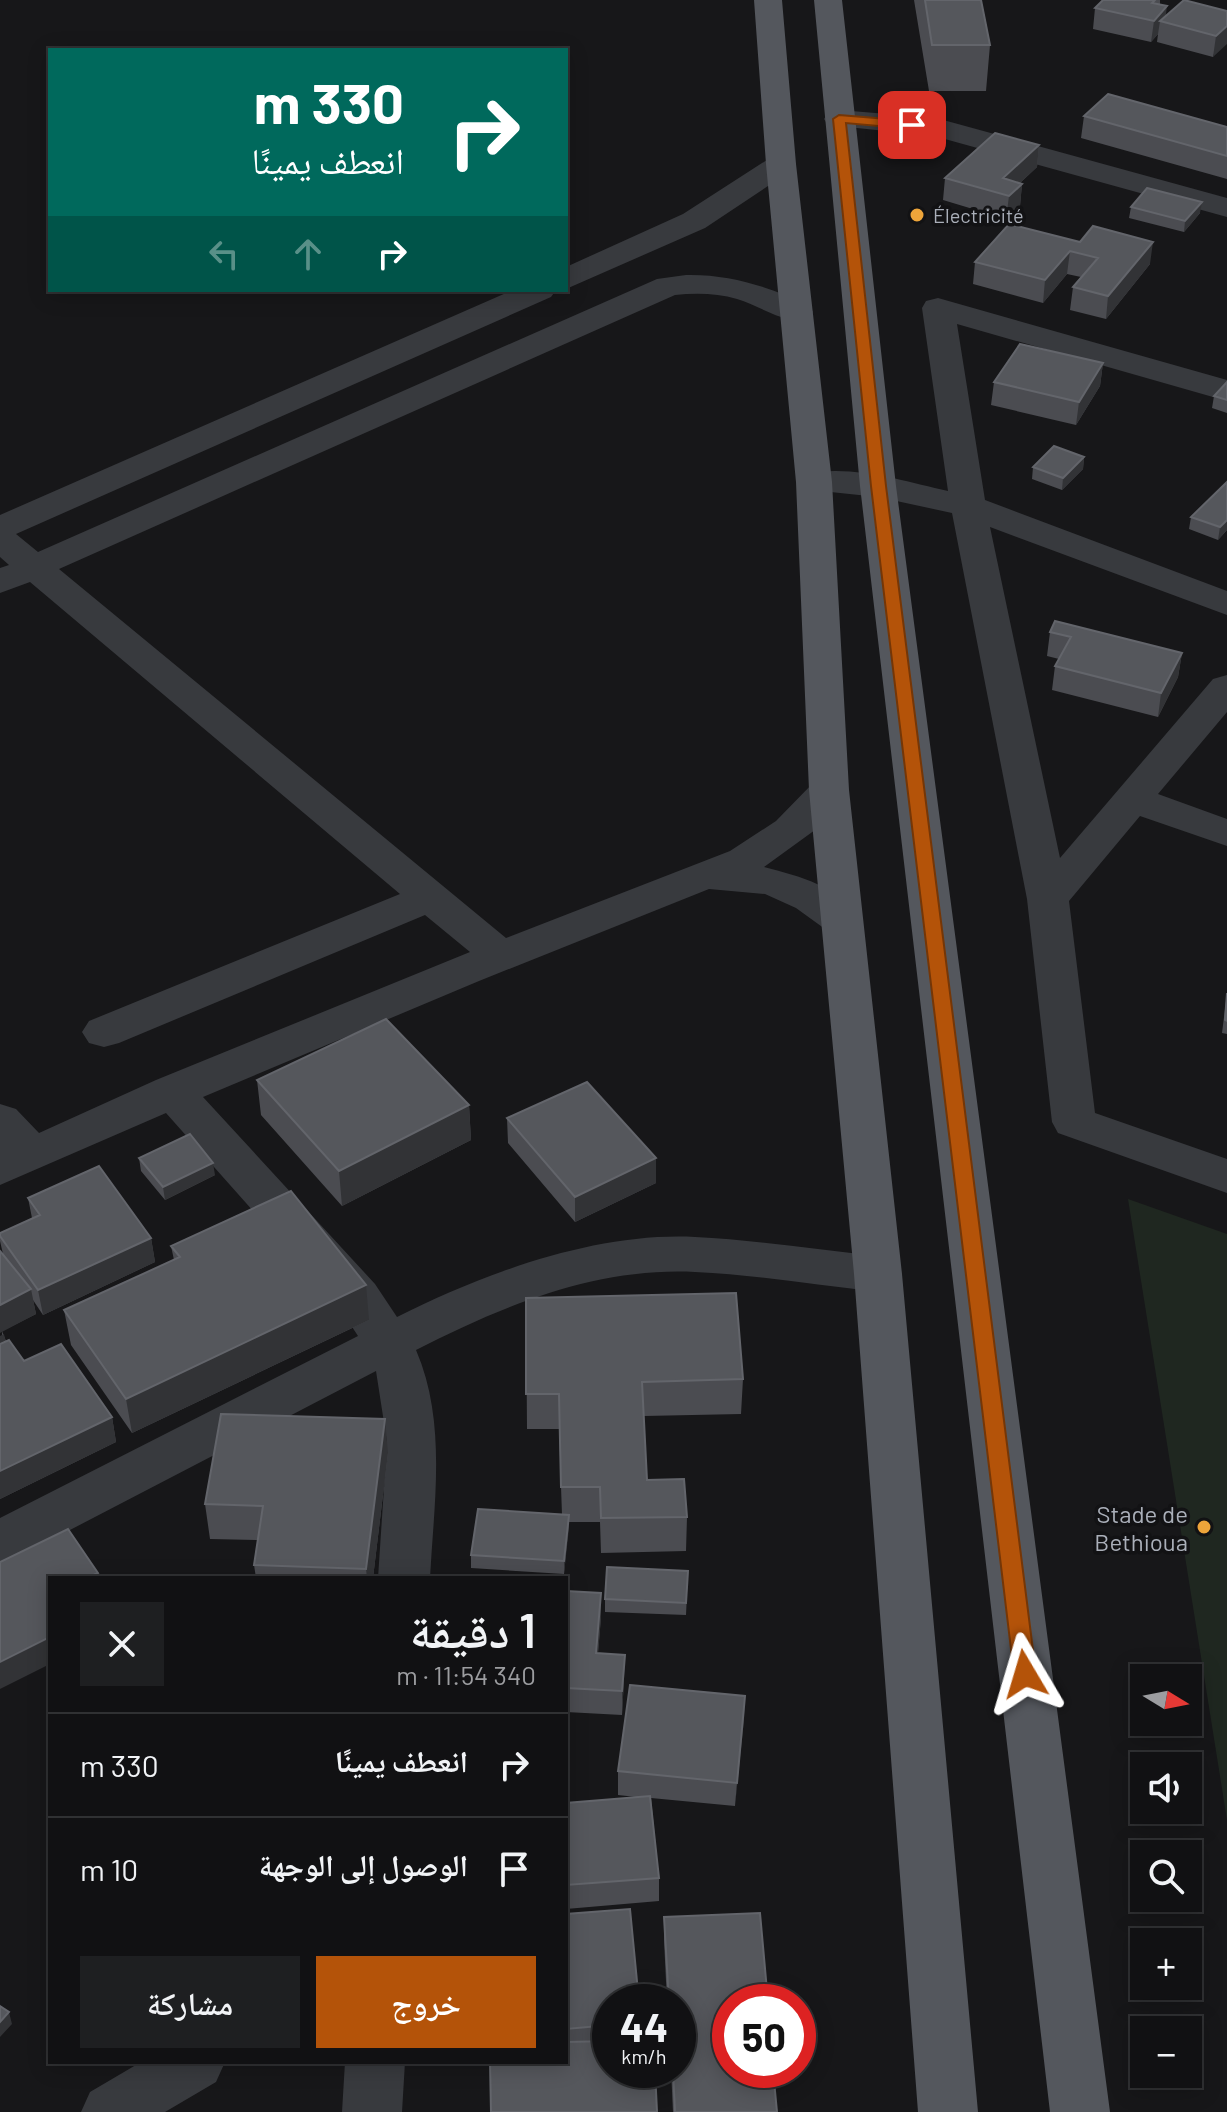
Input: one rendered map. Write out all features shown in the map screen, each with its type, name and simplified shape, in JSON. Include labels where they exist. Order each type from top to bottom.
[{"type":"main road","points":[[768,0],[781,164],[814,482],[829,790],[878,1274],[948,2112]]},
{"type":"main road","points":[[828,0],[878,486],[1080,2112]]},
{"type":"street","points":[[839,119],[936,127],[1227,208]]},
{"type":"street","points":[[568,278],[694,221],[781,164]]},
{"type":"street","points":[[17,574],[658,290],[690,283],[736,286],[797,312]]},
{"type":"street","points":[[0,528],[535,292]]},
{"type":"street","points":[[1227,391],[938,308],[968,506],[1048,899],[1074,1122],[1227,1176]]},
{"type":"street","points":[[814,482],[878,486],[968,506],[1227,604]]},
{"type":"street","points":[[0,539],[17,574],[499,954]]},
{"type":"street","points":[[1048,899],[1227,687]]},
{"type":"street","points":[[0,1120],[16,1162],[172,1091],[499,954],[745,860],[781,840],[809,817],[829,790]]},
{"type":"street","points":[[1131,798],[1227,833]]},
{"type":"street","points":[[704,876],[766,879],[795,888],[821,902],[840,919]]},
{"type":"street","points":[[104,1032],[430,897]]},
{"type":"street","points":[[172,1091],[358,1297],[389,1344],[402,1375],[412,1442],[404,1576]]},
{"type":"street","points":[[0,1542],[460,1306],[504,1287],[596,1262],[694,1254],[878,1274]]},
{"type":"street","points":[[111,2112],[192,2064]]},
{"type":"street","points":[[372,2112],[375,2064]]},
{"type":"shaded area","name":"Stade de Bethioua","points":[[1128,1199],[1227,1234],[1227,1820]]},
{"type":"building","points":[[925,0],[981,0],[990,45],[932,45]]},
{"type":"building","points":[[1103,0],[1155,0],[1152,3],[1167,6],[1154,21],[1095,8]]},
{"type":"building","points":[[1184,0],[1227,11],[1227,26],[1216,36],[1160,21]]},
{"type":"building","points":[[1108,94],[1227,127],[1227,156],[1084,116]]},
{"type":"building","points":[[995,133],[1039,145],[1003,178],[1022,184],[1009,196],[945,178]]},
{"type":"building","points":[[1147,188],[1202,202],[1185,221],[1131,207]]},
{"type":"building","points":[[1009,224],[1080,242],[1093,226],[1153,242],[1108,296],[1073,287],[1098,258],[1070,251],[1045,280],[975,262]]},
{"type":"building","points":[[1020,344],[1103,363],[1079,402],[994,382]]},
{"type":"building","points":[[1227,382],[1227,400],[1214,396]]},
{"type":"building","points":[[1054,446],[1084,457],[1063,478],[1033,467]]},
{"type":"building","points":[[1227,482],[1227,520],[1220,527],[1191,517]]},
{"type":"building","points":[[1055,621],[1182,653],[1161,693],[1055,666],[1071,637],[1050,632]]},
{"type":"building","points":[[386,1019],[469,1105],[339,1171],[257,1080]]},
{"type":"building","points":[[587,1082],[656,1158],[575,1197],[507,1118]]},
{"type":"building","points":[[190,1134],[213,1163],[163,1187],[139,1158]]},
{"type":"building","points":[[99,1166],[151,1238],[38,1290],[0,1233],[40,1215],[28,1198]]},
{"type":"building","points":[[291,1191],[366,1285],[126,1399],[64,1310],[180,1257],[171,1246]]},
{"type":"building","points":[[0,1251],[31,1289],[0,1305]]},
{"type":"building","points":[[736,1293],[743,1379],[642,1382],[647,1480],[684,1479],[687,1517],[601,1518],[600,1487],[561,1487],[559,1394],[526,1394],[526,1298]]},
{"type":"building","points":[[9,1340],[24,1361],[61,1344],[112,1417],[0,1471],[0,1344]]},
{"type":"building","points":[[221,1414],[385,1419],[366,1569],[254,1565],[263,1506],[205,1504]]},
{"type":"building","points":[[478,1509],[569,1515],[564,1561],[471,1555]]},
{"type":"building","points":[[68,1529],[98,1573],[91,1576],[48,1576],[48,1638],[0,1662],[0,1562]]},
{"type":"building","points":[[607,1567],[688,1571],[686,1603],[605,1599]]},
{"type":"building","points":[[568,1591],[601,1593],[596,1653],[625,1655],[622,1691],[568,1688]]},
{"type":"building","points":[[630,1685],[745,1696],[737,1783],[618,1771]]},
{"type":"building","points":[[650,1796],[659,1878],[568,1885],[568,1803]]},
{"type":"building","points":[[630,1909],[637,1984],[592,1984],[592,2027],[568,2029],[568,1914]]},
{"type":"building","points":[[760,1913],[766,1984],[712,1984],[712,2088],[775,2088],[777,2112],[675,2112],[674,2088],[696,2088],[696,1984],[668,1984],[664,1917]]},
{"type":"building","points":[[0,2006],[9,2012],[0,2022]]},
{"type":"building","points":[[592,2041],[592,2088],[656,2088],[657,2112],[491,2112],[490,2064],[568,2064],[568,2042]]},
{"type":"place","name":"Électricité","points":[[917,215]]},
{"type":"place","name":"Stade de Bethioua","points":[[1204,1527]]},
{"type":"route","points":[[912,125],[839,119],[878,486],[1025,1674]]}]
